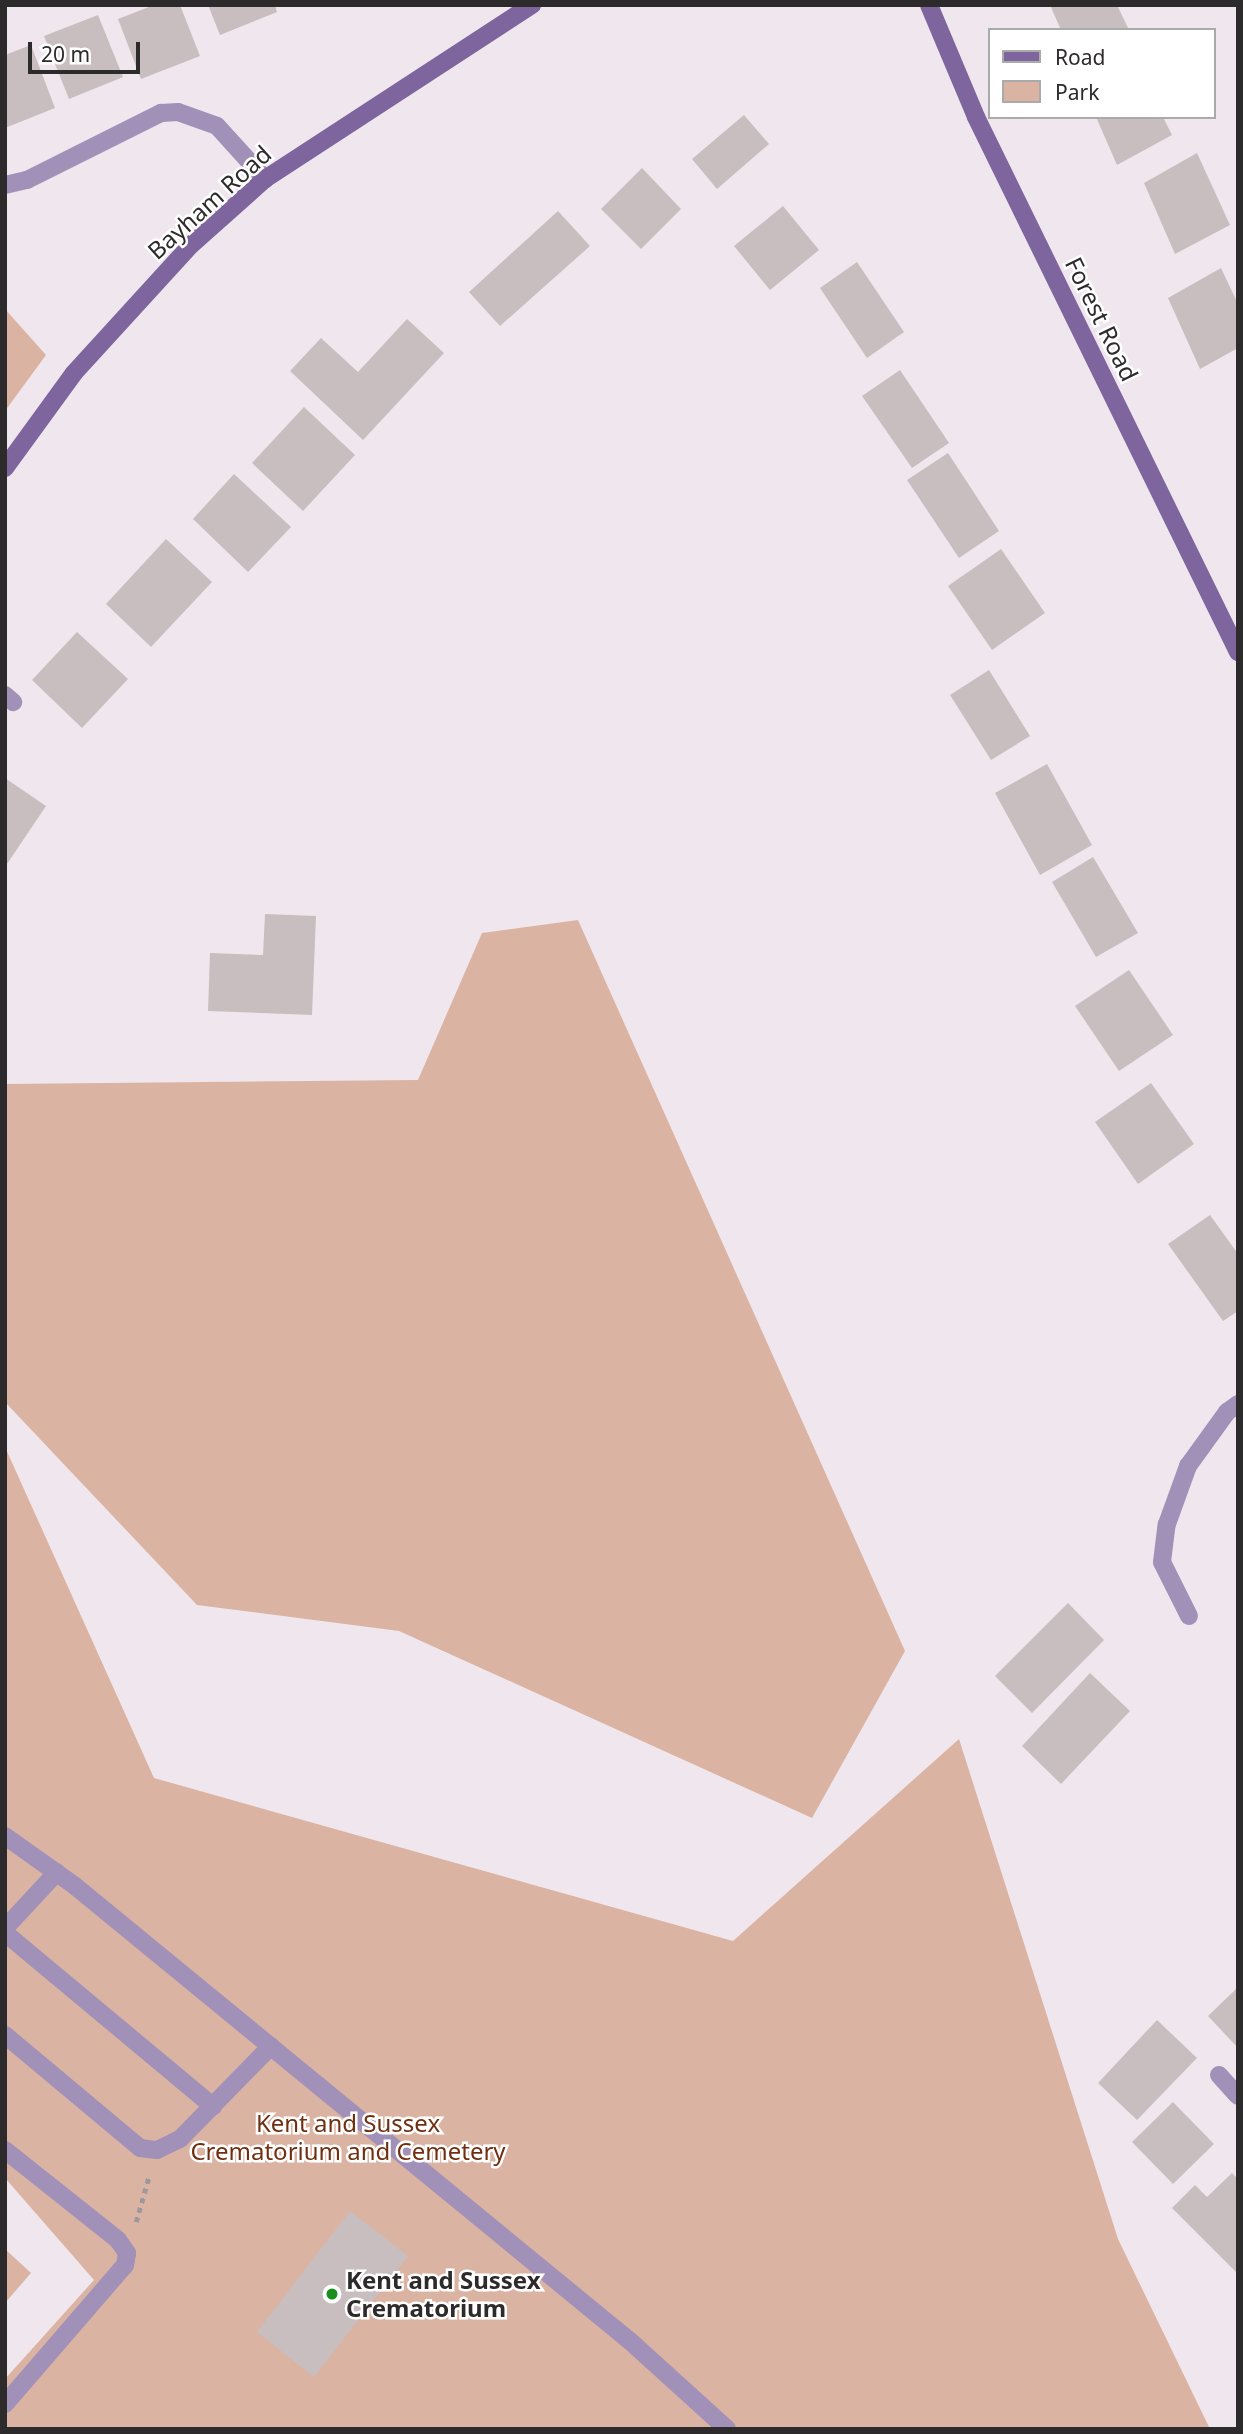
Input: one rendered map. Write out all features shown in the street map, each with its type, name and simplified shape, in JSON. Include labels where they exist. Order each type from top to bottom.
[{"type":"street","name":"Bayham Road","points":[[5,468],[74,373],[191,245],[265,179],[532,5]]},
{"type":"street","name":"Forest Road","points":[[929,5],[976,117],[1238,652]]},
{"type":"street","points":[[5,185],[27,180],[161,113],[178,112],[217,126],[265,179]]},
{"type":"street","points":[[1189,1616],[1162,1562],[1167,1524],[1188,1466],[1227,1412],[1238,1404]]},
{"type":"street","points":[[5,1836],[57,1872],[271,2046],[630,2341],[727,2429]]},
{"type":"street","points":[[5,1928],[57,1872]]},
{"type":"street","points":[[5,1933],[213,2106]]},
{"type":"street","points":[[5,2035],[140,2148],[157,2150],[180,2139],[271,2046]]},
{"type":"street","points":[[1219,2075],[1238,2096]]},
{"type":"street","points":[[5,2150],[118,2240],[127,2253],[125,2265],[5,2403]]},
{"type":"path","points":[[127,2253],[157,2150]]},
{"type":"green space","points":[[5,309],[46,355],[5,411]]},
{"type":"green space","points":[[578,920],[905,1651],[812,1818],[399,1631],[197,1605],[5,1402],[5,1084],[418,1080],[482,933]]},
{"type":"green space","name":"Kent and Sussex Crematorium and Cemetery","points":[[5,1447],[154,1778],[733,1941],[959,1739],[1118,2239],[1210,2429],[5,2429],[5,2379],[94,2280],[5,2178]]},
{"type":"green space","points":[[5,2249],[31,2273],[5,2303]]},
{"type":"building","points":[[154,5],[180,5],[200,56],[141,79],[118,19]]},
{"type":"building","points":[[208,5],[275,5],[277,12],[220,35]]},
{"type":"building","points":[[1050,5],[1117,5],[1128,28],[1060,28]]},
{"type":"building","points":[[98,15],[123,77],[69,99],[44,36]]},
{"type":"building","points":[[31,45],[55,108],[5,128],[5,55]]},
{"type":"building","points":[[744,115],[769,144],[717,189],[692,159]]},
{"type":"building","points":[[1097,119],[1164,119],[1172,135],[1117,165]]},
{"type":"building","points":[[1197,153],[1230,225],[1175,254],[1144,183]]},
{"type":"building","points":[[642,168],[681,209],[641,249],[601,209]]},
{"type":"building","points":[[783,206],[819,250],[770,290],[734,246]]},
{"type":"building","points":[[558,211],[590,246],[500,326],[469,292]]},
{"type":"building","points":[[857,262],[904,332],[867,358],[820,288]]},
{"type":"building","points":[[1221,268],[1238,304],[1238,348],[1200,369],[1168,298]]},
{"type":"building","points":[[407,319],[444,353],[363,440],[290,371],[321,338],[358,372]]},
{"type":"building","points":[[900,370],[949,443],[912,468],[862,396]]},
{"type":"building","points":[[304,407],[355,455],[303,511],[252,463]]},
{"type":"building","points":[[948,453],[999,531],[959,558],[907,480]]},
{"type":"building","points":[[234,474],[291,527],[248,572],[193,519]]},
{"type":"building","points":[[166,539],[212,582],[151,647],[106,604]]},
{"type":"building","points":[[1001,549],[1045,613],[992,650],[948,586]]},
{"type":"building","points":[[77,632],[128,679],[82,728],[32,680]]},
{"type":"building","points":[[989,670],[1030,736],[991,760],[950,695]]},
{"type":"building","points":[[1047,764],[1092,845],[1040,875],[995,793]]},
{"type":"building","points":[[5,778],[46,806],[5,867]]},
{"type":"building","points":[[1093,857],[1138,933],[1096,957],[1052,882]]},
{"type":"building","points":[[265,914],[316,916],[312,1015],[208,1011],[210,953],[263,955]]},
{"type":"building","points":[[1129,970],[1173,1035],[1119,1071],[1075,1006]]},
{"type":"building","points":[[1151,1083],[1194,1144],[1138,1184],[1095,1122]]},
{"type":"building","points":[[1210,1215],[1238,1254],[1238,1311],[1223,1321],[1168,1244]]},
{"type":"building","points":[[1068,1603],[1104,1640],[1032,1713],[995,1676]]},
{"type":"building","points":[[1090,1673],[1130,1711],[1061,1784],[1022,1746]]},
{"type":"building","points":[[1236,1989],[1238,1991],[1238,2048],[1208,2016]]},
{"type":"building","points":[[1157,2020],[1197,2058],[1137,2120],[1098,2083]]},
{"type":"building","points":[[1173,2102],[1214,2144],[1173,2184],[1132,2142]]},
{"type":"building","points":[[1232,2173],[1238,2179],[1238,2274],[1172,2208],[1195,2185],[1207,2197]]},
{"type":"building","name":"Kent and Sussex Crematorium","points":[[350,2211],[408,2256],[314,2377],[257,2332]]},
{"type":"place","name":"Kent and Sussex Crematorium","points":[[332,2294]]}]
